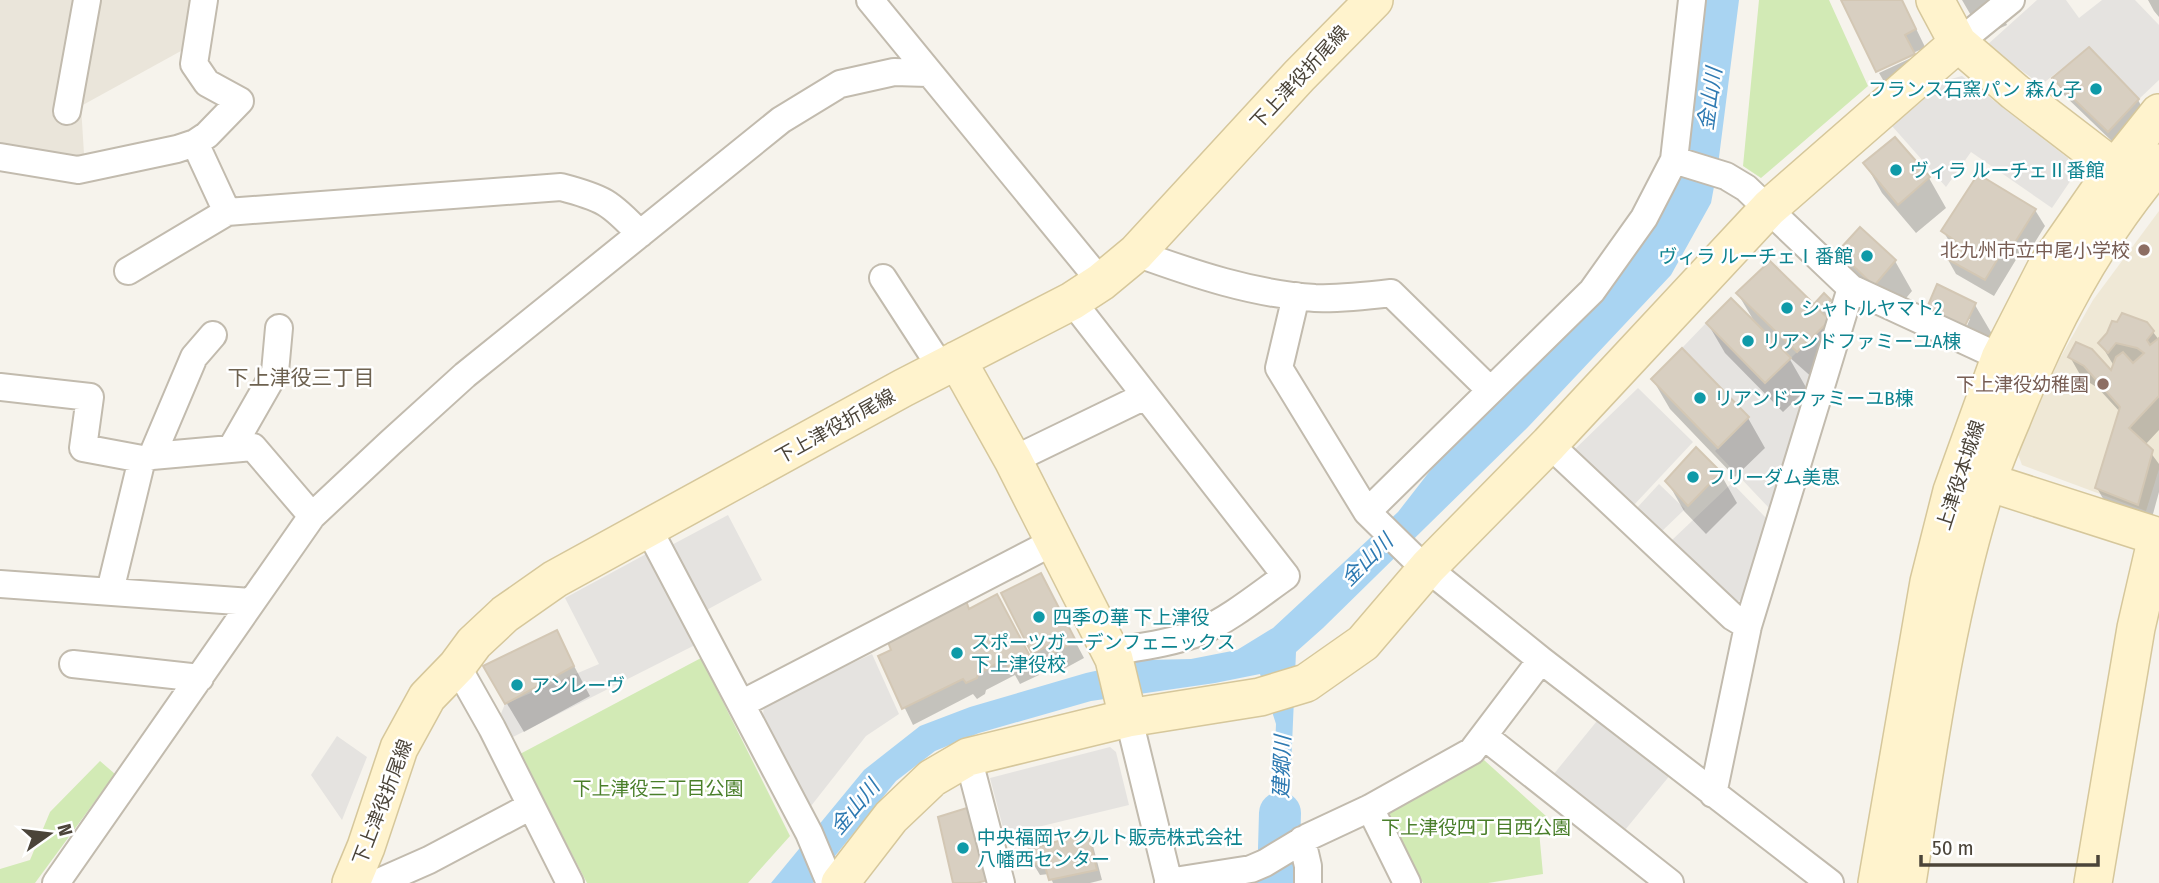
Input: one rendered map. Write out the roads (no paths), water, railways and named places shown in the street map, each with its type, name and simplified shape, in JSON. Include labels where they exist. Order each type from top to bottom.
[{"type":"street","points":[[67,111],[87,0]]},
{"type":"street","points":[[0,157],[78,170],[177,149],[207,135],[240,101],[207,83],[194,64],[204,0]]},
{"type":"street","points":[[870,0],[928,73],[1086,291],[1145,396],[1286,576],[1200,632],[1112,656]]},
{"type":"street","name":"下上津役折尾線","points":[[351,883],[399,748],[427,697],[457,666],[474,643],[531,595],[555,579],[1086,291],[1136,253],[1290,86],[1374,0]]},
{"type":"street","points":[[1373,519],[1490,390],[1592,291],[1644,218],[1674,160],[1692,0]]},
{"type":"street","points":[[1935,0],[1958,43],[2015,92],[2137,173]]},
{"type":"street","points":[[648,528],[833,881],[891,817],[932,778],[968,757],[1126,710],[1260,697],[1306,683],[1363,643],[1420,561],[1549,444],[1769,208],[2011,0]]},
{"type":"street","points":[[56,883],[312,516],[465,375],[781,120],[840,84],[894,72],[928,73]]},
{"type":"street","name":"上津役本城線","points":[[1877,883],[1929,582],[1973,477],[2015,364],[2046,336],[2137,173],[2159,113]]},
{"type":"street","points":[[195,142],[227,212]]},
{"type":"street","points":[[1674,160],[1727,176],[1746,188],[1851,288],[2015,364]]},
{"type":"street","points":[[128,271],[227,212],[561,187],[596,196],[618,210],[640,234]]},
{"type":"street","points":[[1136,253],[1190,273],[1248,288],[1296,296],[1349,298],[1391,293],[1490,390]]},
{"type":"street","points":[[883,278],[949,365],[1013,460],[1112,656],[1168,883],[1251,869],[1265,863],[1472,751],[1541,660]]},
{"type":"street","points":[[1713,794],[1748,626],[1851,288]]},
{"type":"street","points":[[1296,296],[1279,368],[1373,519],[1541,660],[1830,883]]},
{"type":"street","points":[[231,449],[275,372],[279,328]]},
{"type":"street","points":[[110,590],[147,458],[194,357],[213,335]]},
{"type":"street","points":[[0,387],[90,397],[83,447],[147,458],[253,447],[312,516]]},
{"type":"street","points":[[1013,460],[1145,396]]},
{"type":"street","points":[[1549,444],[1733,617],[1748,626]]},
{"type":"street","points":[[1973,477],[2158,537],[2136,628],[2093,883]]},
{"type":"street","name":"上津役本城線","points":[[1907,883],[1932,726],[1960,583],[1973,477]]},
{"type":"street","points":[[741,704],[1055,541]]},
{"type":"street","points":[[0,584],[251,602]]},
{"type":"street","points":[[74,664],[200,678]]},
{"type":"street","points":[[457,666],[492,727],[570,883]]},
{"type":"street","points":[[1485,737],[1670,883]]},
{"type":"street","points":[[968,757],[1001,883]]},
{"type":"street","points":[[377,883],[429,860],[531,806]]},
{"type":"street","points":[[1370,808],[1407,883]]},
{"type":"street","points":[[1298,843],[1308,866],[1308,883]]},
{"type":"water","name":"金山川","points":[[1705,0],[1739,0],[1711,203],[1671,275],[1529,426],[1296,652],[1288,838],[1271,845],[1276,724],[1260,674],[1091,701],[979,733],[935,751],[896,781],[813,883],[771,883],[864,770],[920,726],[970,707],[1086,673],[1145,660],[1191,659],[1237,650],[1273,628],[1398,512],[1433,467],[1612,288],[1656,221],[1687,156]]},
{"type":"waterway","name":"建郷川","points":[[1278,883],[1280,813]]},
{"type":"place","name":"フランス石窯パン 森ん子","points":[[2096,89]]},
{"type":"place","name":"ヴィラ ルーチェⅡ番館","points":[[1896,170]]},
{"type":"place","name":"北九州市立中尾小学校","points":[[2144,250]]},
{"type":"place","name":"ヴィラ ルーチェⅠ番館","points":[[1867,256]]},
{"type":"place","name":"シャトルヤマト2","points":[[1787,308]]},
{"type":"place","name":"リアンドファミーユA棟","points":[[1748,341]]},
{"type":"place","name":"下上津役幼稚園","points":[[2103,384]]},
{"type":"place","name":"リアンドファミーユB棟","points":[[1700,398]]},
{"type":"place","name":"フリーダム美恵","points":[[1693,477]]},
{"type":"place","name":"四季の華 下上津役","points":[[1039,617]]},
{"type":"place","name":"スポーツガーデンフェニックス 下上津役校","points":[[957,653]]},
{"type":"place","name":"アンレーヴ","points":[[517,685]]},
{"type":"place","name":"中央福岡ヤクルト販売株式会社 八幡西センター","points":[[963,848]]},
{"type":"district","name":"下上津役三丁目","points":[[301,378]]},
{"type":"park label","name":"下上津役三丁目公園","points":[[658,788]]},
{"type":"park label","name":"下上津役四丁目西公園","points":[[1476,827]]}]
